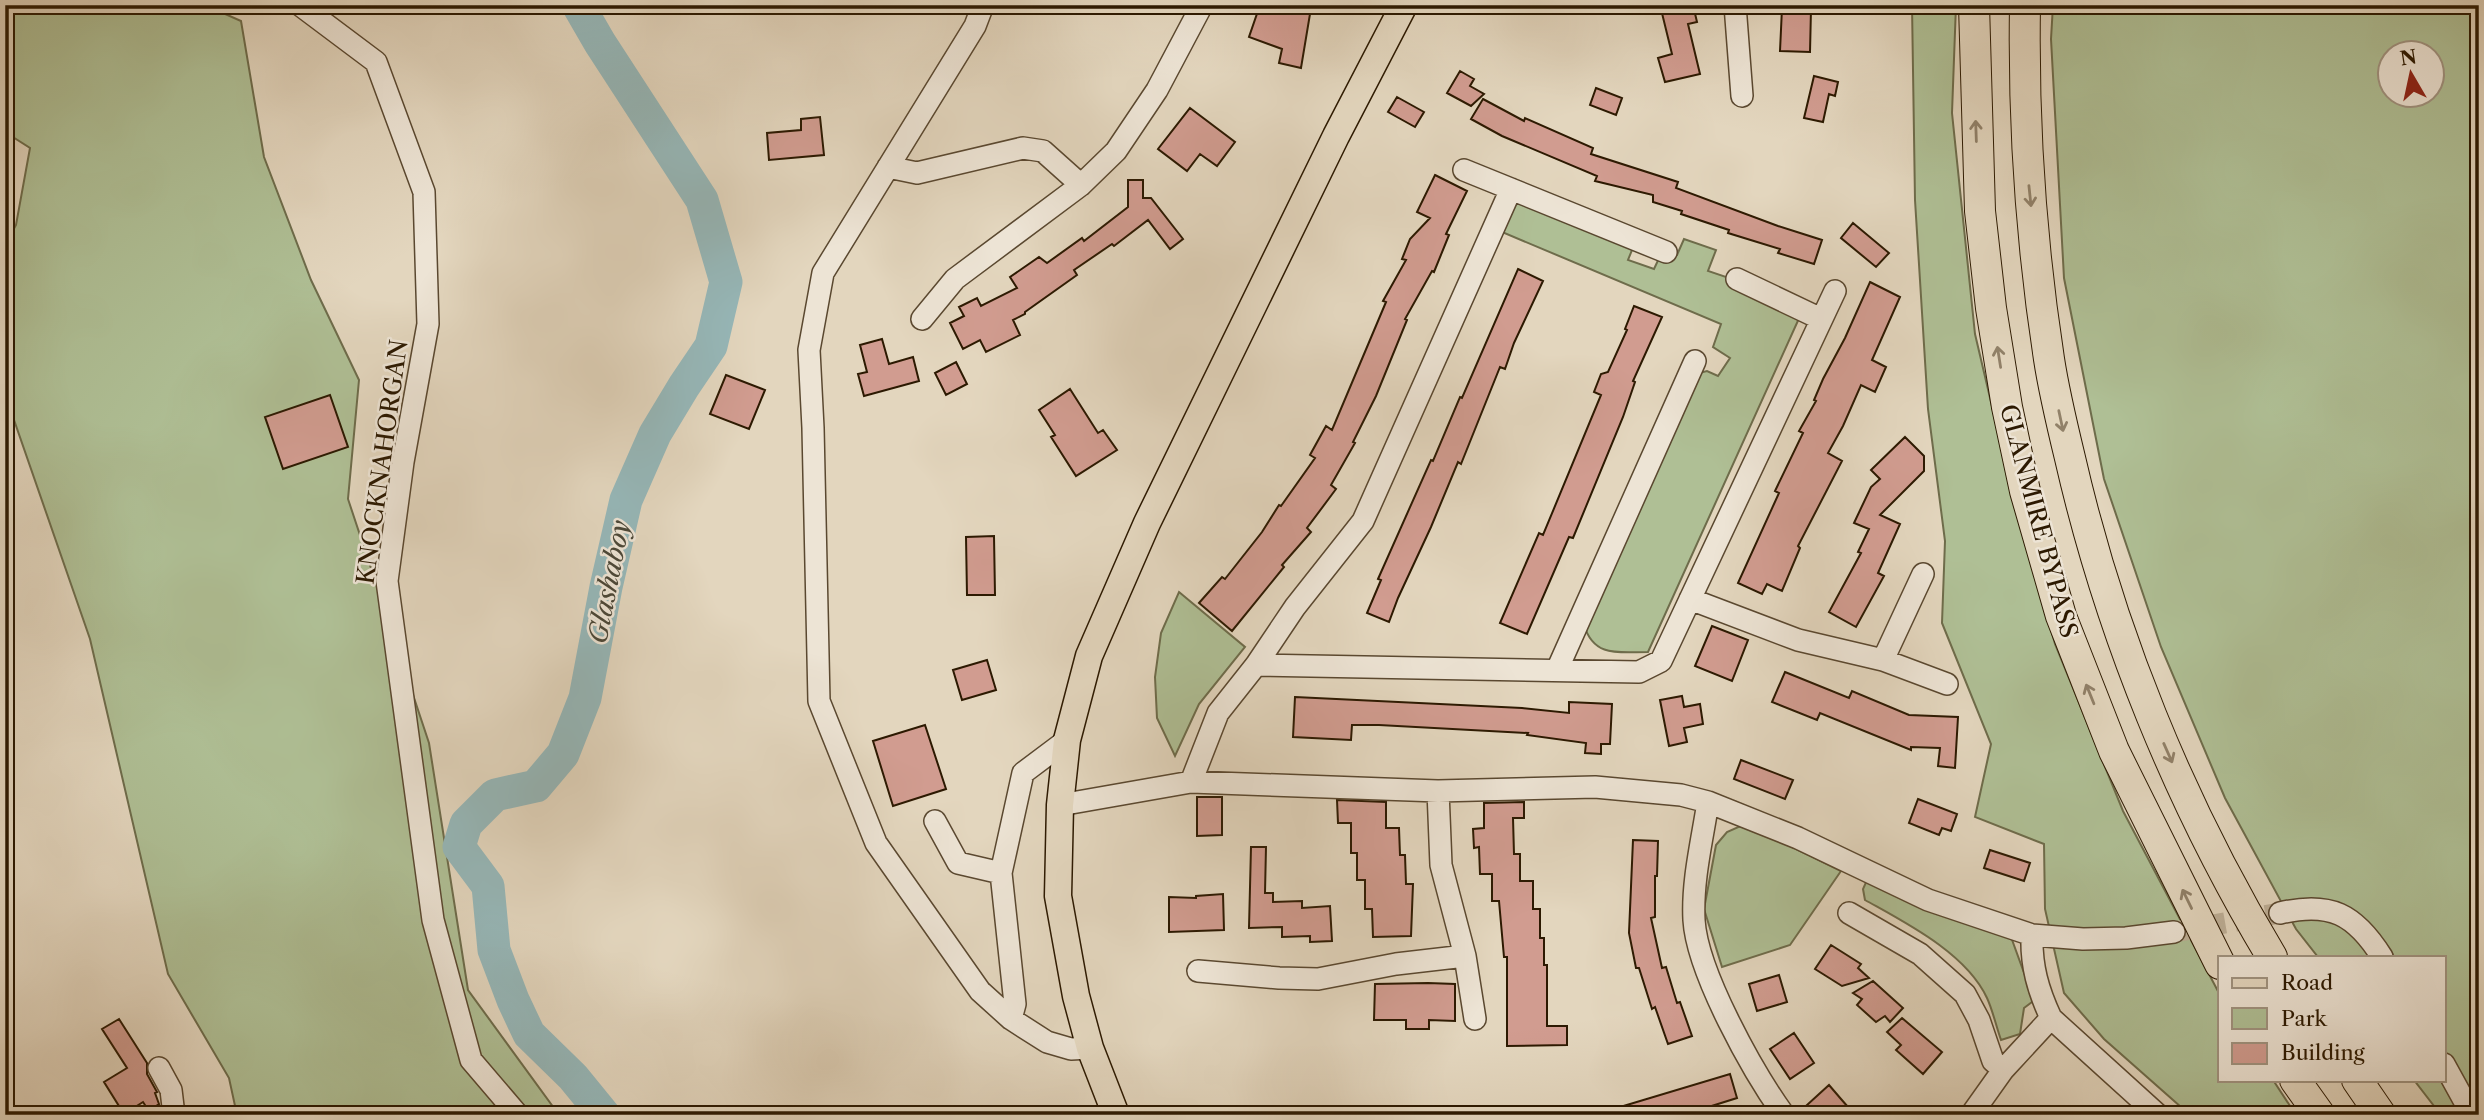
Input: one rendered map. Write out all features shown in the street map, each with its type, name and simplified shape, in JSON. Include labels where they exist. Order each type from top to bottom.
[{"type":"highway","name":"GLANMIRE BYPASS","points":[[1974,5],[1976,144],[1982,225],[1993,321],[2007,407],[2025,491],[2061,616],[2109,739],[2218,960]]},
{"type":"highway","name":"GLANMIRE BYPASS","points":[[2025,5],[2027,164],[2037,260],[2049,361],[2080,501],[2105,586],[2153,720],[2224,871],[2271,956]]},
{"type":"highway","points":[[2296,1082],[2320,1115]]},
{"type":"highway","points":[[2358,1082],[2381,1115]]},
{"type":"main road","points":[[1116,1115],[1090,1048],[1076,996],[1058,896],[1060,805],[1067,740],[1089,656],[1147,523],[1336,136],[1404,5]]},
{"type":"street","name":"KNOCKNAHORGAN","points":[[300,5],[376,62],[424,192],[428,324],[403,462],[387,581],[433,920],[471,1060],[518,1115]]},
{"type":"street","points":[[983,5],[975,26],[823,273],[809,351],[819,701],[876,843],[980,991],[1012,1019],[1047,1042],[1071,1049],[1090,1048]]},
{"type":"street","points":[[922,319],[955,279],[1081,184],[1116,150],[1157,90],[1202,5]]},
{"type":"street","points":[[1735,5],[1742,96]]},
{"type":"street","points":[[888,167],[917,173],[1023,148],[1043,151],[1081,184]]},
{"type":"street","points":[[1464,170],[1666,252]]},
{"type":"street","points":[[1191,782],[1217,713],[1256,666],[1295,607],[1363,521],[1511,189]]},
{"type":"street","points":[[1737,279],[1821,319]]},
{"type":"street","points":[[1256,666],[1639,672],[1661,661],[1835,291]]},
{"type":"street","points":[[1558,670],[1695,361]]},
{"type":"street","points":[[1883,660],[1923,574]]},
{"type":"street","points":[[1689,599],[1798,640],[1883,660],[1947,684]]},
{"type":"street","points":[[1012,1019],[1014,1004],[1001,873],[1023,773],[1067,740]]},
{"type":"street","points":[[1060,805],[1191,782],[1438,791],[1595,787],[1681,795],[1708,802],[1798,838],[1928,900],[2032,935],[2083,940],[2174,932]]},
{"type":"street","points":[[1438,791],[1441,866],[1465,956],[1475,1019]]},
{"type":"street","points":[[1708,802],[1694,890],[1694,922],[1699,948],[1706,973],[1777,1113]]},
{"type":"street","points":[[935,821],[957,863],[1001,873]]},
{"type":"street","points":[[2280,914],[2303,908],[2322,908],[2338,912],[2368,935],[2381,956]]},
{"type":"street","points":[[1849,913],[1920,954],[1965,993],[1979,1020],[1993,1061],[2003,1070]]},
{"type":"street","points":[[2032,935],[2031,957],[2039,991],[2051,1018],[2158,1115]]},
{"type":"street","points":[[1198,971],[1318,979],[1396,964],[1465,956]]},
{"type":"street","points":[[1972,1115],[2003,1070],[2051,1018]]},
{"type":"street","points":[[159,1068],[171,1090],[174,1115]]},
{"type":"street","points":[[2446,1068],[2475,1115]]},
{"type":"green space","points":[[5,5],[205,5],[241,21],[264,157],[311,280],[359,380],[348,499],[429,743],[468,990],[559,1115],[237,1115],[229,1078],[168,974],[90,639],[5,394],[5,245],[16,225],[30,148],[5,132]]},
{"type":"green space","points":[[1912,5],[1956,5],[1952,113],[1975,334],[2014,500],[2055,644],[2123,811],[2218,991],[2218,1082],[2274,1082],[2296,1115],[2190,1115],[2104,1039],[2064,993],[2045,909],[2044,844],[1975,817],[1991,744],[1942,623],[1945,541],[1928,409],[1915,200]]},
{"type":"green space","points":[[2053,5],[2479,5],[2479,1115],[2441,1115],[2416,1082],[2446,1082],[2446,956],[2317,956],[2296,929],[2225,798],[2161,647],[2104,479],[2064,278],[2051,39]]},
{"type":"green space","points":[[1519,197],[1634,245],[1628,260],[1654,269],[1661,254],[1677,255],[1684,239],[1716,250],[1708,271],[1794,300],[1801,314],[1648,652],[1618,652],[1601,648],[1588,636],[1584,625],[1699,373],[1707,371],[1718,376],[1730,358],[1713,347],[1721,324],[1502,232]]},
{"type":"green space","points":[[1179,592],[1245,647],[1199,704],[1175,756],[1157,718],[1155,677],[1161,633]]},
{"type":"green space","points":[[1745,824],[1841,871],[1790,945],[1722,967],[1704,909],[1716,845],[1727,832]]},
{"type":"green space","points":[[1867,880],[2011,937],[2036,999],[2024,1008],[2020,1034],[2001,1040],[1987,998],[1965,967],[1934,941],[1865,900],[1863,889]]},
{"type":"building","points":[[1260,5],[1302,5],[1311,8],[1301,68],[1279,63],[1282,49],[1249,37]]},
{"type":"building","points":[[1660,5],[1693,5],[1697,22],[1688,24],[1700,74],[1665,82],[1658,58],[1672,54]]},
{"type":"building","points":[[1782,8],[1811,9],[1810,52],[1780,51]]},
{"type":"building","points":[[1460,71],[1474,79],[1470,86],[1484,94],[1471,106],[1447,93]]},
{"type":"building","points":[[1814,76],[1838,82],[1835,96],[1829,94],[1823,122],[1804,118]]},
{"type":"building","points":[[1596,88],[1622,98],[1616,115],[1590,105]]},
{"type":"building","points":[[1397,97],[1424,112],[1415,127],[1388,112]]},
{"type":"building","points":[[1483,99],[1524,121],[1525,118],[1593,148],[1591,154],[1678,182],[1676,188],[1822,240],[1814,264],[1778,253],[1780,249],[1728,233],[1729,230],[1653,202],[1653,195],[1595,181],[1597,176],[1502,136],[1471,119]]},
{"type":"building","points":[[1190,108],[1235,142],[1217,166],[1200,154],[1187,171],[1158,149]]},
{"type":"building","points":[[820,117],[824,155],[769,160],[767,133],[801,130],[801,119]]},
{"type":"building","points":[[1435,175],[1467,191],[1446,234],[1449,235],[1434,272],[1432,271],[1405,319],[1407,320],[1376,396],[1353,442],[1355,443],[1331,485],[1336,489],[1307,528],[1311,532],[1232,631],[1199,603],[1222,577],[1225,579],[1262,532],[1279,505],[1281,506],[1315,458],[1310,455],[1326,426],[1332,430],[1386,302],[1383,301],[1406,260],[1402,259],[1410,239],[1430,218],[1417,212]]},
{"type":"building","points":[[1128,180],[1143,180],[1143,198],[1151,198],[1183,239],[1170,249],[1148,220],[1114,246],[1112,244],[1074,270],[1077,275],[1013,320],[1020,335],[986,352],[980,340],[963,349],[950,323],[964,316],[959,307],[977,298],[981,306],[1017,288],[1010,277],[1039,257],[1047,263],[1082,238],[1084,241],[1128,207]]},
{"type":"building","points":[[1853,223],[1889,253],[1876,267],[1841,238]]},
{"type":"building","points":[[1518,269],[1543,281],[1505,369],[1500,367],[1461,464],[1458,462],[1389,622],[1367,613],[1381,580],[1378,579]]},
{"type":"building","points":[[1870,282],[1900,297],[1872,360],[1886,367],[1875,392],[1861,385],[1828,453],[1842,461],[1798,546],[1800,548],[1782,591],[1767,584],[1762,594],[1738,583],[1779,493],[1775,491],[1803,433],[1799,431],[1816,401],[1814,400],[1823,379]]},
{"type":"building","points":[[1634,306],[1662,317],[1633,381],[1635,382],[1623,417],[1573,538],[1569,537],[1527,634],[1500,623],[1539,533],[1543,535],[1601,395],[1594,392],[1601,374],[1608,372],[1627,330],[1625,329]]},
{"type":"building","points":[[882,339],[889,364],[913,357],[919,381],[864,396],[858,374],[867,372],[860,345]]},
{"type":"building","points":[[956,362],[967,384],[946,395],[935,373]]},
{"type":"building","points":[[726,375],[765,390],[749,429],[710,414]]},
{"type":"building","points":[[1070,389],[1098,433],[1103,430],[1117,450],[1076,476],[1051,437],[1055,435],[1039,410]]},
{"type":"building","points":[[330,395],[348,447],[283,469],[265,417]]},
{"type":"building","points":[[1905,437],[1924,456],[1924,471],[1880,515],[1900,524],[1878,573],[1884,576],[1856,627],[1829,612],[1861,553],[1858,552],[1869,529],[1854,523],[1871,487],[1880,479],[1871,470]]},
{"type":"building","points":[[994,536],[995,595],[967,595],[966,537]]},
{"type":"building","points":[[1712,626],[1748,640],[1732,681],[1695,666]]},
{"type":"building","points":[[987,660],[996,690],[962,700],[953,670]]},
{"type":"building","points":[[1785,672],[1849,698],[1852,691],[1909,715],[1958,717],[1955,768],[1938,766],[1940,748],[1911,747],[1911,750],[1820,713],[1817,720],[1772,702]]},
{"type":"building","points":[[1682,696],[1684,707],[1700,704],[1703,724],[1684,728],[1687,742],[1669,746],[1660,700]]},
{"type":"building","points":[[1295,697],[1522,708],[1569,713],[1569,702],[1612,704],[1610,744],[1601,744],[1601,754],[1585,753],[1586,743],[1527,735],[1528,733],[1379,725],[1352,725],[1351,740],[1293,737]]},
{"type":"building","points":[[925,725],[946,789],[893,806],[873,741]]},
{"type":"building","points":[[1741,760],[1793,780],[1785,799],[1734,779]]},
{"type":"building","points":[[1197,797],[1222,797],[1222,835],[1197,836]]},
{"type":"building","points":[[1918,799],[1957,814],[1951,831],[1942,828],[1939,835],[1909,823]]},
{"type":"building","points":[[1337,800],[1386,802],[1386,828],[1399,828],[1400,855],[1405,855],[1406,884],[1413,884],[1411,936],[1373,937],[1372,909],[1365,909],[1365,880],[1357,880],[1357,853],[1351,853],[1351,823],[1338,823]]},
{"type":"building","points":[[1524,802],[1524,818],[1513,818],[1514,854],[1520,854],[1520,881],[1533,881],[1533,909],[1540,909],[1540,938],[1544,938],[1544,965],[1547,965],[1547,1026],[1567,1026],[1567,1045],[1507,1046],[1507,957],[1504,957],[1499,901],[1492,901],[1492,874],[1480,874],[1479,847],[1474,848],[1473,829],[1484,828],[1484,803]]},
{"type":"building","points":[[1633,840],[1658,841],[1655,917],[1651,918],[1662,968],[1666,967],[1677,1003],[1680,1002],[1692,1036],[1668,1044],[1655,1007],[1652,1009],[1639,968],[1636,968],[1629,933]]},
{"type":"building","points":[[1251,847],[1266,847],[1265,893],[1273,893],[1273,902],[1302,901],[1302,908],[1330,906],[1332,941],[1310,942],[1310,936],[1282,937],[1282,927],[1249,928]]},
{"type":"building","points":[[1990,850],[2030,863],[2024,881],[1984,868]]},
{"type":"building","points":[[1223,894],[1224,930],[1169,932],[1169,897],[1196,898]]},
{"type":"building","points":[[1831,945],[1861,964],[1858,968],[1869,978],[1842,986],[1815,969]]},
{"type":"building","points":[[1779,975],[1787,1002],[1757,1011],[1749,984]]},
{"type":"building","points":[[1873,981],[1903,1008],[1890,1022],[1885,1016],[1876,1022],[1857,1005],[1862,999],[1853,993]]},
{"type":"building","points":[[1375,984],[1455,984],[1455,1021],[1429,1020],[1429,1029],[1406,1029],[1406,1020],[1374,1020]]},
{"type":"building","points":[[1902,1018],[1942,1052],[1923,1074],[1896,1050],[1901,1045],[1887,1032]]},
{"type":"building","points":[[119,1019],[147,1063],[147,1074],[157,1092],[155,1093],[159,1104],[149,1111],[143,1102],[124,1114],[104,1082],[127,1068],[102,1029]]},
{"type":"building","points":[[1794,1033],[1814,1063],[1790,1079],[1770,1049]]},
{"type":"building","points":[[1730,1074],[1737,1098],[1683,1115],[1610,1115],[1610,1110]]},
{"type":"building","points":[[1829,1085],[1855,1115],[1817,1115],[1807,1105]]},
{"type":"waterway","name":"Glashaboy","points":[[578,5],[702,200],[726,282],[711,346],[655,434],[626,500],[585,698],[563,754],[536,786],[495,795],[466,824],[459,847],[488,886],[494,950],[529,1034],[573,1077],[604,1115]]},
{"type":"tunnel","points":[[2174,932],[2280,913]]}]
